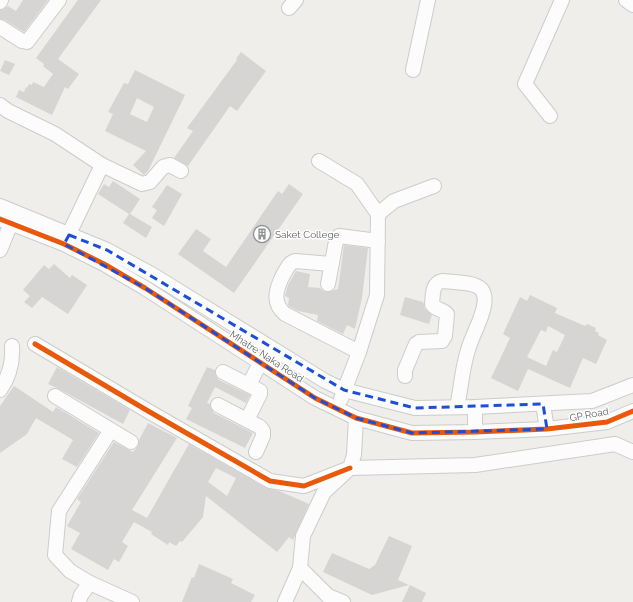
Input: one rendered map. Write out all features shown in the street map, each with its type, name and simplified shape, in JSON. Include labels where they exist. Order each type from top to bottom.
[{"type":"street","points":[[0,27],[22,41],[27,42],[60,0]]},
{"type":"street","points":[[413,70],[428,0]]},
{"type":"street","points":[[550,116],[525,84],[562,0]]},
{"type":"street","points":[[626,0],[633,5]]},
{"type":"street","points":[[0,106],[55,134],[102,166],[142,184],[150,182],[163,167],[170,166],[180,171]]},
{"type":"street","points":[[319,161],[357,184],[378,214],[377,295],[359,352],[338,410]]},
{"type":"street","points":[[67,240],[102,166]]},
{"type":"street","points":[[378,214],[394,201],[434,186]]},
{"type":"street","name":"Mhatre Naka Road","points":[[0,206],[67,240],[145,288],[315,398],[356,418],[412,433],[547,429]]},
{"type":"street","points":[[0,250],[5,221]]},
{"type":"street","name":"Mhatre Naka Road","points":[[5,221],[67,240],[107,250],[153,276],[325,381],[344,390],[415,408],[543,404]]},
{"type":"street","points":[[328,284],[336,241],[339,236],[378,241]]},
{"type":"street","points":[[331,264],[295,261],[291,263],[277,287],[277,303],[280,310],[285,314],[359,352]]},
{"type":"street","points":[[145,288],[153,276]]},
{"type":"street","points":[[404,376],[416,344],[419,342],[442,341],[445,336],[447,314],[445,311],[434,307],[432,304],[435,284],[442,281],[472,284],[480,287],[484,297],[484,305],[467,354],[458,407]]},
{"type":"street","points":[[35,344],[270,481],[304,486],[350,468],[475,465],[615,444],[633,452]]},
{"type":"street","points":[[0,390],[9,371],[13,357],[12,346]]},
{"type":"street","points":[[249,385],[260,363]]},
{"type":"street","points":[[223,372],[258,389],[260,392],[247,420]]},
{"type":"street","name":"GP Road","points":[[543,404],[592,401],[633,384]]},
{"type":"street","points":[[55,396],[131,442]]},
{"type":"street","points":[[543,404],[547,429]]},
{"type":"street","points":[[218,405],[260,427],[263,431],[263,436],[256,452]]},
{"type":"street","points":[[475,407],[475,432]]},
{"type":"street","name":"GP Road","points":[[547,429],[607,422],[633,411]]},
{"type":"street","points":[[285,602],[300,568],[303,536],[324,492],[350,468],[354,455],[356,418]]},
{"type":"street","points":[[607,422],[615,444]]},
{"type":"street","points":[[111,430],[59,511],[55,555],[70,571],[90,583],[132,602]]},
{"type":"street","points":[[300,568],[328,596],[343,602]]},
{"type":"street","points":[[78,602],[81,595],[90,583]]},
{"type":"highlighted area","points":[[69,235],[107,250],[344,390],[415,408],[543,404],[547,429],[412,433],[356,418],[315,398],[145,288],[64,244]]},
{"type":"building","points":[[23,0],[48,0],[24,32],[5,20],[0,19],[0,10],[8,6],[16,11]]},
{"type":"building","points":[[78,0],[101,0],[58,59],[79,74],[68,89],[65,87],[52,115],[16,97],[19,90],[24,92],[26,87],[27,88],[29,84],[32,85],[33,82],[44,87],[53,74],[36,58]]},
{"type":"building","points":[[241,52],[266,71],[237,111],[230,106],[188,166],[174,158],[193,131],[187,128],[237,60],[236,59]]},
{"type":"building","points":[[5,60],[15,64],[9,75],[0,71]]},
{"type":"building","points":[[135,70],[185,95],[148,171],[144,175],[133,165],[146,151],[105,131],[113,114],[108,112],[124,83],[128,84]],"holes":[[[137,98],[154,107],[147,122],[130,114]]]},
{"type":"building","points":[[113,181],[140,199],[130,214],[152,227],[146,238],[123,223],[129,214],[98,194],[104,184],[109,187]]},
{"type":"building","name":"Saket College","points":[[289,184],[303,194],[234,293],[178,254],[196,229],[211,239],[203,251],[226,267],[278,191],[282,194]]},
{"type":"building","points":[[167,185],[182,194],[164,226],[152,218],[157,210],[152,207]]},
{"type":"building","points":[[344,245],[368,248],[362,298],[355,329],[347,325],[343,334],[317,321],[318,315],[298,311],[290,307],[288,305],[289,298],[285,296],[288,285],[296,271],[310,274],[308,287],[320,288],[327,292],[338,289]]},
{"type":"building","points":[[54,264],[70,278],[72,275],[87,285],[68,314],[42,297],[32,308],[24,302],[30,296],[23,290],[44,265],[49,269]]},
{"type":"building","points":[[530,295],[557,308],[555,313],[585,326],[587,324],[596,328],[595,331],[599,333],[598,335],[607,340],[596,364],[583,358],[570,388],[528,369],[518,391],[491,378],[510,338],[503,334],[520,297],[527,301]],"holes":[[[548,326],[565,335],[557,352],[553,350],[546,366],[527,357],[541,330],[546,332]]]},
{"type":"building","points":[[405,297],[423,302],[425,309],[432,315],[429,324],[400,315]]},
{"type":"building","points":[[57,367],[130,410],[123,424],[48,384]]},
{"type":"building","points":[[207,367],[215,370],[216,376],[219,380],[250,395],[246,403],[215,387],[207,403],[210,404],[214,413],[253,433],[245,448],[186,419],[192,408],[188,406]]},
{"type":"building","points":[[14,386],[53,412],[56,407],[99,433],[77,467],[62,459],[73,440],[36,418],[27,434],[0,453],[0,406]]},
{"type":"building","points":[[148,423],[177,438],[132,510],[147,518],[189,444],[266,488],[279,491],[309,504],[293,540],[289,537],[277,552],[206,496],[203,517],[182,542],[180,541],[176,546],[169,542],[168,545],[151,534],[152,532],[134,522],[122,542],[128,546],[119,562],[114,559],[108,570],[71,549],[80,533],[67,526],[81,502],[77,499],[114,442],[133,452],[138,446],[139,440]],"holes":[[[216,468],[236,478],[227,496],[208,482]]]},
{"type":"building","points":[[389,536],[412,546],[398,580],[409,585],[372,595],[323,572],[332,553],[369,569],[375,565]]},
{"type":"building","points":[[199,564],[233,579],[231,583],[255,595],[251,602],[182,602]]},
{"type":"building","points":[[410,585],[426,593],[422,602],[402,602]]},
{"type":"cycle path","points":[[0,219],[64,244],[104,264],[145,288],[315,398],[356,418],[412,433],[475,432],[547,429],[607,422],[633,411]]},
{"type":"cycle path","points":[[35,344],[270,481],[304,486],[350,468]]},
{"type":"place","name":"Saket College","points":[[262,234]]}]
